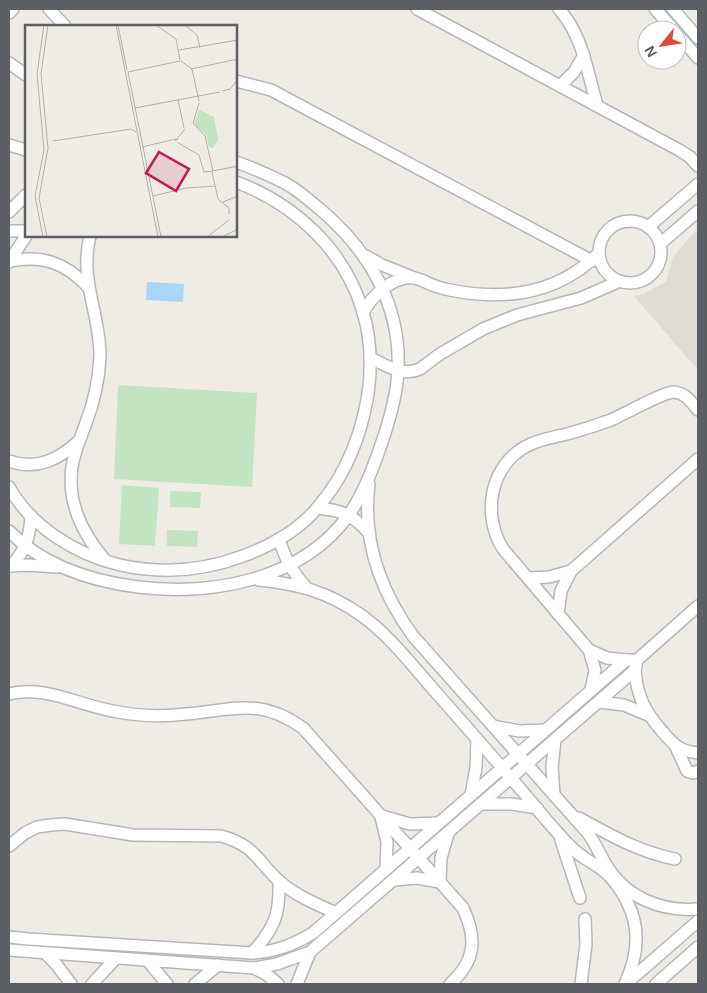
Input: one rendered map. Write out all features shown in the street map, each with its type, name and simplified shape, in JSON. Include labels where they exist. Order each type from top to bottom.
[{"type":"street","points":[[9,13],[13,9]]},
{"type":"street","points":[[50,9],[64,25]]},
{"type":"street","points":[[417,9],[679,150],[690,157],[698,166]]},
{"type":"street","points":[[559,9],[575,32],[584,55],[597,105]]},
{"type":"street","points":[[655,9],[665,20]]},
{"type":"street","points":[[673,9],[698,38]]},
{"type":"street","points":[[687,45],[698,58]]},
{"type":"street","points":[[560,86],[574,72],[584,55]]},
{"type":"street","points":[[9,63],[25,74]]},
{"type":"street","points":[[238,82],[271,90],[595,257],[612,277],[620,281],[631,283],[641,281],[651,275],[658,266],[661,255],[660,244],[656,235],[648,227],[632,221],[615,225],[603,237],[595,257],[574,274],[536,291],[511,294],[460,292],[436,287],[382,265],[364,255]]},
{"type":"street","points":[[9,145],[25,150]]},
{"type":"street","points":[[9,531],[37,554],[62,567],[100,580],[150,588],[191,589],[221,586],[252,579],[289,566],[307,556],[322,544],[349,514],[370,475],[388,422],[398,370],[395,328],[383,288],[364,255],[331,219],[310,200],[286,184],[238,163]]},
{"type":"street","points":[[10,490],[31,516],[63,541],[80,551],[106,562],[165,571],[195,569],[225,563],[253,552],[279,539],[318,508],[337,482],[352,453],[362,422],[369,390],[370,358],[364,312],[343,267],[329,247],[312,229],[296,214],[274,199],[258,190],[238,183]]},
{"type":"street","points":[[648,227],[698,184]]},
{"type":"street","points":[[9,212],[25,196]]},
{"type":"street","points":[[660,244],[698,211]]},
{"type":"street","points":[[9,231],[25,231]]},
{"type":"street","points":[[9,262],[25,238]]},
{"type":"street","points":[[90,238],[86,254],[86,271],[97,325],[100,356],[93,402],[72,465],[71,480],[75,510],[88,538],[106,562]]},
{"type":"street","points":[[9,262],[24,258],[53,262],[66,268],[88,288]]},
{"type":"street","points":[[364,312],[372,299],[383,288],[392,283],[414,278]]},
{"type":"street","points":[[370,358],[398,370],[412,372],[420,369],[461,340],[506,319],[581,298],[620,281]]},
{"type":"street","points":[[633,664],[607,658],[590,650],[558,614],[500,544],[493,525],[491,500],[497,479],[505,466],[516,454],[529,445],[577,432],[620,416],[667,393],[674,392],[687,397],[698,410]]},
{"type":"street","points":[[9,461],[29,465],[42,464],[65,454],[80,441]]},
{"type":"street","points":[[558,614],[561,592],[571,571],[698,459]]},
{"type":"street","points":[[370,475],[368,494],[369,533],[377,568],[383,585],[403,622],[413,636],[588,832],[605,863],[626,888],[654,904],[685,910],[698,908]]},
{"type":"street","points":[[318,508],[334,509],[349,514],[369,533]]},
{"type":"street","points":[[10,566],[26,546],[30,532],[31,516]]},
{"type":"street","points":[[279,539],[289,566],[306,587]]},
{"type":"street","points":[[10,566],[62,567]]},
{"type":"street","points":[[528,578],[549,577],[571,571]]},
{"type":"street","points":[[252,579],[306,587],[329,596],[347,605],[379,630],[559,834],[577,853],[599,867],[611,878],[629,905],[634,921],[636,953],[626,984]]},
{"type":"street","points":[[9,950],[254,968],[277,964],[310,952],[599,702],[633,664],[698,606]]},
{"type":"street","points":[[590,650],[595,670],[591,690]]},
{"type":"street","points":[[9,937],[252,953],[278,950],[302,940],[313,933],[591,690],[633,664]]},
{"type":"street","points":[[633,664],[638,694],[648,715],[676,747],[687,771],[693,773],[698,771]]},
{"type":"street","points":[[9,694],[40,691],[98,708],[127,714],[158,716],[253,707],[266,709],[290,719],[303,728],[462,908],[470,924],[473,940],[471,954],[465,968],[450,984]]},
{"type":"street","points":[[599,702],[624,705],[648,715]]},
{"type":"street","points":[[493,726],[519,731],[546,730]]},
{"type":"street","points":[[471,795],[476,767],[477,739]]},
{"type":"street","points":[[554,795],[552,767],[555,740]]},
{"type":"street","points":[[676,747],[686,752],[698,753]]},
{"type":"street","points":[[481,804],[512,804],[537,808]]},
{"type":"street","points":[[570,813],[632,847],[675,859]]},
{"type":"street","points":[[381,816],[410,824],[440,823]]},
{"type":"street","points":[[381,816],[387,842],[386,869]]},
{"type":"street","points":[[9,846],[25,833],[51,824],[65,824],[133,835],[221,836],[233,839],[252,850],[279,881],[306,899],[336,913]]},
{"type":"street","points":[[440,882],[441,858],[448,833]]},
{"type":"street","points":[[559,834],[580,898]]},
{"type":"street","points":[[394,880],[417,878],[440,882]]},
{"type":"street","points":[[252,953],[266,938],[275,920],[280,901],[279,881]]},
{"type":"street","points":[[581,984],[586,944],[585,919]]},
{"type":"street","points":[[626,984],[698,920]]},
{"type":"street","points":[[656,984],[698,947]]},
{"type":"street","points":[[297,984],[310,952]]},
{"type":"street","points":[[45,953],[71,984]]},
{"type":"street","points":[[92,984],[116,958]]},
{"type":"street","points":[[148,960],[167,984]]},
{"type":"street","points":[[195,984],[218,965]]},
{"type":"street","points":[[254,968],[266,974],[278,984]]},
{"type":"shaded area","points":[[698,229],[698,370],[634,296],[644,294],[666,281],[673,257]]},
{"type":"green space","points":[[118,385],[257,393],[252,487],[114,479]]},
{"type":"green space","points":[[122,485],[159,488],[155,546],[119,544]]},
{"type":"green space","points":[[170,491],[201,492],[200,508],[170,507]]},
{"type":"green space","points":[[167,530],[198,531],[197,547],[167,546]]},
{"type":"water","points":[[147,282],[184,284],[183,302],[146,300]]}]
